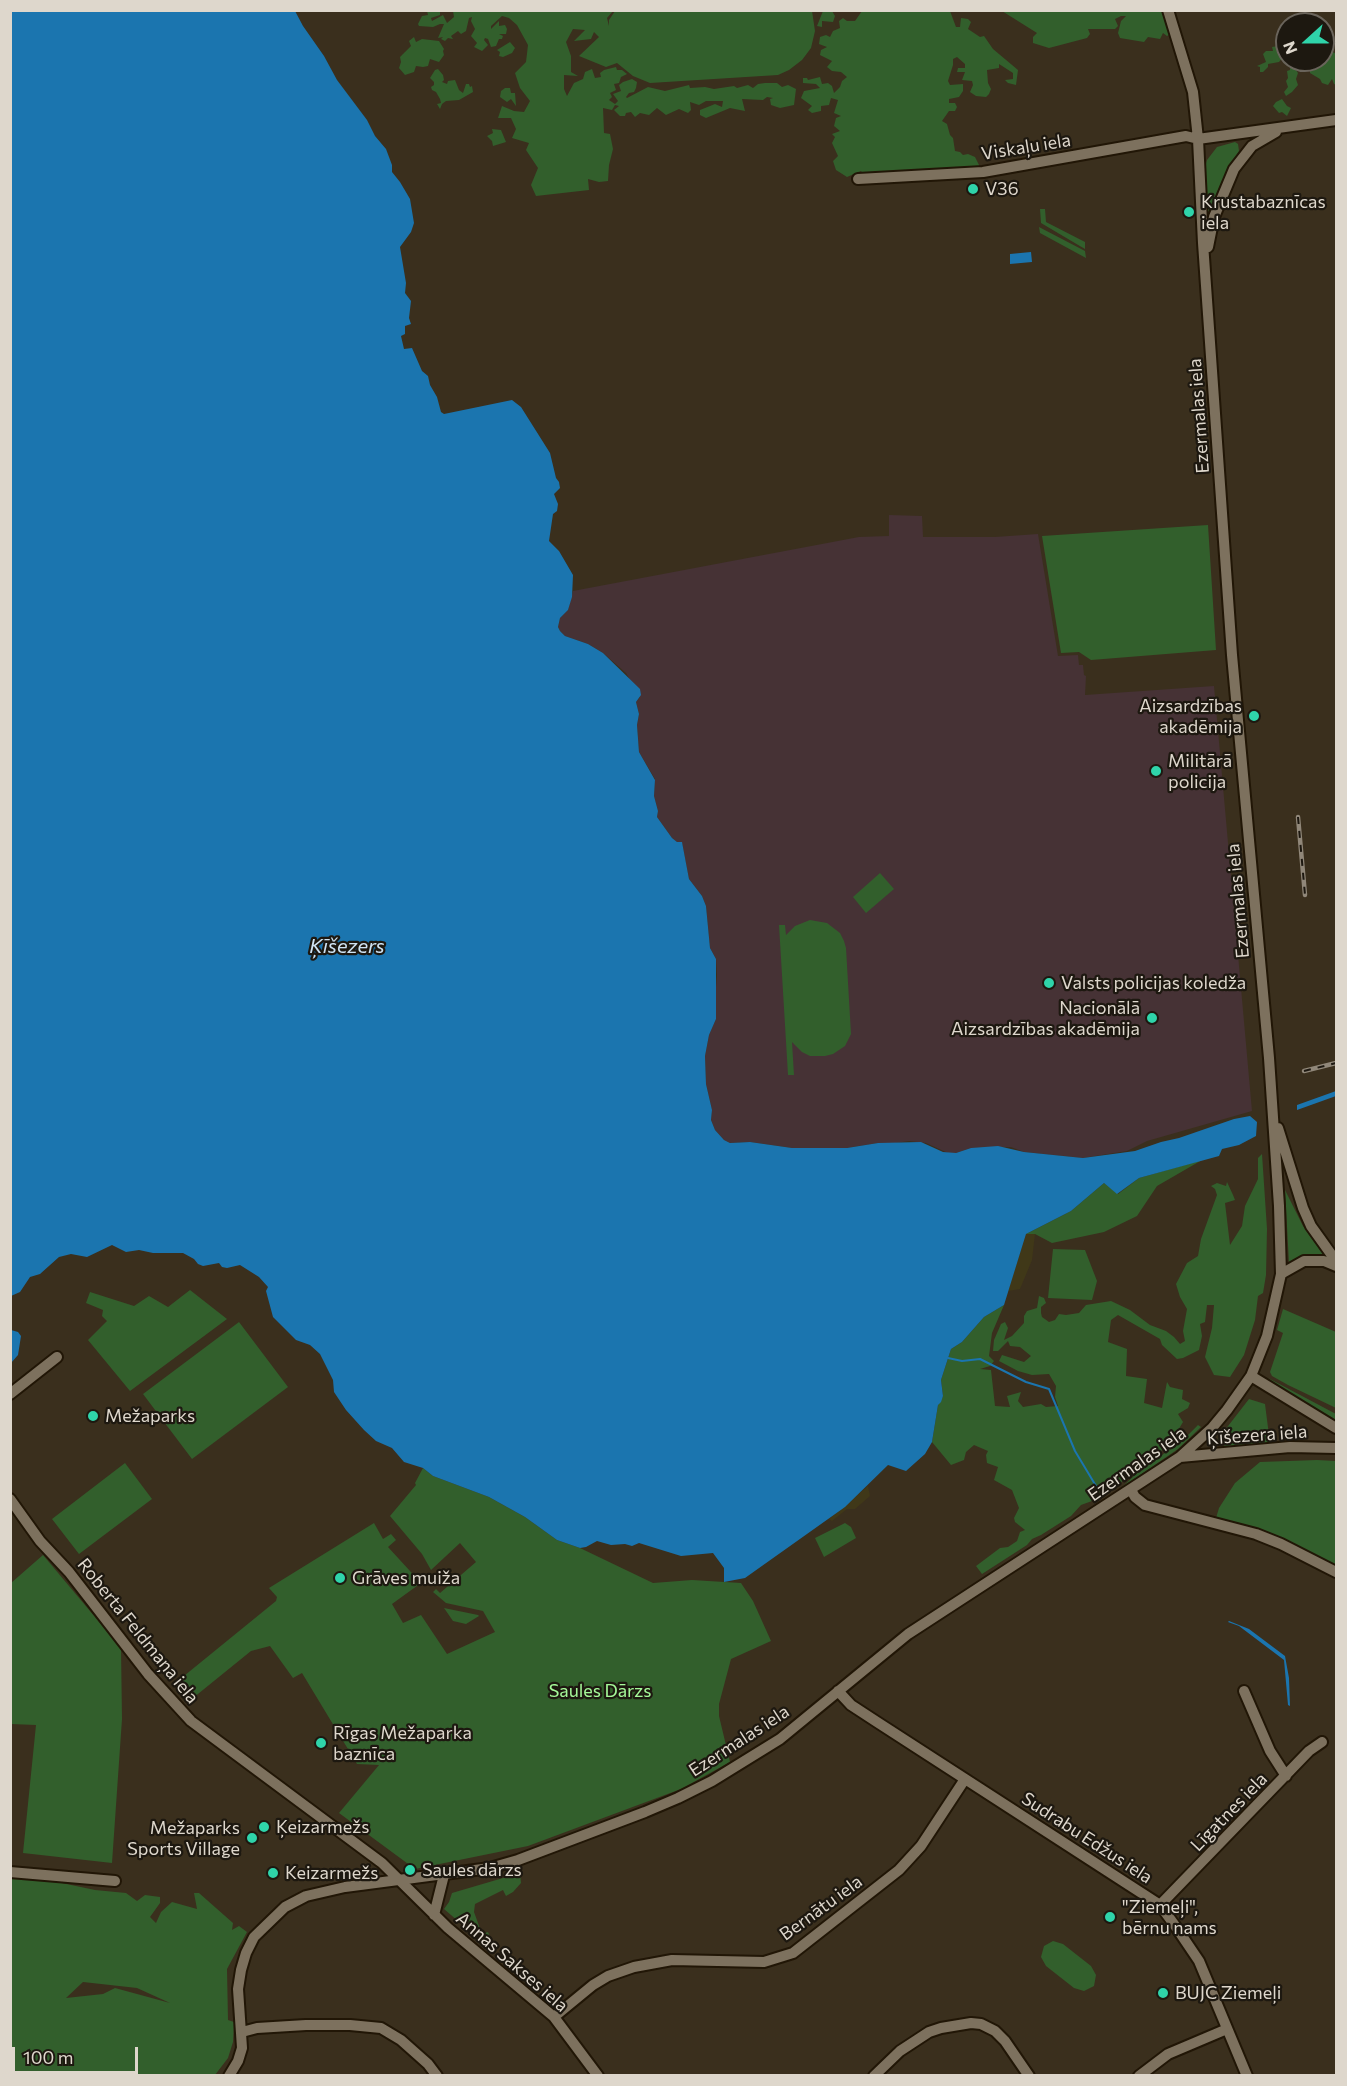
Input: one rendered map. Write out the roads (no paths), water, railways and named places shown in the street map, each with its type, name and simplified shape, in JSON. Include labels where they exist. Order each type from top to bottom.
[{"type":"street","name":"Ezermalas iela","points":[[229,2076],[238,2061],[242,2048],[238,1989],[246,1953],[254,1937],[265,1924],[285,1907],[306,1896],[345,1887],[490,1868],[518,1860],[678,1798],[743,1763],[780,1739],[908,1634],[1180,1457],[1212,1428],[1251,1376],[1267,1336],[1281,1274],[1280,1216],[1232,655],[1198,140],[1192,92],[1168,10]]},
{"type":"street","points":[[1286,128],[1336,120]]},
{"type":"street","name":"Ezermalas iela","points":[[1205,256],[1214,217],[1227,184],[1246,152],[1262,139],[1286,128]]},
{"type":"street","name":"Viskaļu iela","points":[[858,179],[983,172],[1186,136],[1198,140],[1286,128]]},
{"type":"street","points":[[1236,134],[1243,138],[1246,152]]},
{"type":"street","points":[[1272,1113],[1303,1208],[1311,1226],[1336,1260]]},
{"type":"street","points":[[1281,1274],[1304,1261],[1324,1261],[1336,1266]]},
{"type":"street","points":[[10,1394],[57,1357]]},
{"type":"street","name":"Ķīšezera iela","points":[[1251,1376],[1336,1428]]},
{"type":"street","name":"Ķīšezera iela","points":[[1180,1457],[1290,1448],[1336,1448]]},
{"type":"street","points":[[1131,1490],[1135,1497],[1145,1505],[1256,1534],[1336,1572]]},
{"type":"street","name":"Roberta Feldmaņa iela","points":[[10,1499],[40,1541],[69,1572],[148,1674],[191,1721],[382,1863],[397,1880]]},
{"type":"street","name":"Sudrabu Edžus iela","points":[[838,1691],[851,1705],[1160,1905],[1199,1961],[1247,2076]]},
{"type":"street","points":[[1244,1691],[1270,1751],[1286,1776]]},
{"type":"street","name":"Līgatnes iela","points":[[1160,1905],[1309,1751],[1322,1742]]},
{"type":"street","name":"Bernātu iela","points":[[554,2017],[593,1985],[608,1976],[634,1967],[672,1960],[764,1962],[793,1953],[899,1870],[921,1846],[965,1779]]},
{"type":"street","points":[[10,1872],[115,1881]]},
{"type":"street","points":[[434,1915],[444,1875]]},
{"type":"street","name":"Annas Sakses iela","points":[[397,1880],[434,1915],[554,2017],[598,2076]]},
{"type":"street","points":[[874,2076],[900,2051],[929,2032],[951,2025],[971,2023],[981,2024],[995,2031],[1005,2041],[1029,2076]]},
{"type":"street","points":[[242,2032],[257,2028],[306,2025],[381,2028],[408,2046],[428,2064],[437,2076]]},
{"type":"street","points":[[1139,2076],[1168,2054],[1227,2029]]},
{"type":"water","name":"Ķīšezers","points":[[11,10],[295,11],[337,80],[386,149],[392,172],[410,199],[414,223],[411,232],[400,247],[406,283],[405,293],[411,301],[409,318],[411,324],[405,326],[405,334],[401,336],[404,349],[412,348],[422,371],[428,376],[441,412],[444,414],[512,400],[521,407],[550,453],[559,482],[560,488],[554,494],[558,504],[557,511],[553,514],[549,541],[559,551],[573,575],[572,597],[568,610],[560,618],[558,627],[565,636],[588,644],[603,653],[640,689],[641,695],[636,702],[639,714],[637,725],[639,752],[655,780],[654,796],[658,811],[657,817],[672,838],[677,842],[682,842],[689,879],[702,896],[706,906],[710,948],[716,959],[716,1019],[709,1035],[705,1056],[706,1084],[712,1110],[711,1120],[715,1130],[724,1140],[730,1143],[750,1142],[792,1148],[847,1148],[878,1143],[921,1142],[943,1152],[956,1153],[971,1148],[998,1146],[1024,1152],[1083,1158],[1135,1151],[1234,1119],[1250,1116],[1257,1122],[1256,1136],[1239,1145],[1222,1149],[1219,1156],[1139,1178],[1117,1194],[1104,1183],[1071,1211],[1026,1234],[1004,1305],[984,1317],[962,1342],[951,1349],[941,1380],[943,1396],[938,1405],[932,1442],[925,1454],[906,1471],[888,1465],[845,1507],[745,1578],[724,1582],[724,1568],[713,1553],[681,1556],[639,1543],[632,1546],[611,1545],[597,1541],[580,1548],[557,1540],[525,1517],[489,1497],[433,1476],[423,1468],[404,1462],[392,1448],[376,1441],[346,1410],[334,1392],[333,1380],[320,1354],[310,1345],[296,1340],[273,1317],[266,1291],[268,1287],[259,1277],[240,1265],[227,1268],[222,1267],[219,1263],[203,1266],[183,1253],[153,1253],[139,1250],[126,1252],[112,1245],[87,1257],[71,1254],[59,1257],[40,1274],[30,1277],[20,1292],[11,1296]]},
{"type":"water","points":[[1031,252],[1032,262],[1010,264],[1010,254]]},
{"type":"water","points":[[1336,1091],[1336,1096],[1297,1110],[1297,1105]]},
{"type":"water","points":[[11,1330],[18,1332],[21,1336],[18,1355],[11,1363]]},
{"type":"water","points":[[1229,1621],[1249,1629],[1285,1656],[1290,1706],[1288,1705],[1284,1660]]},
{"type":"waterway","points":[[948,1358],[962,1361],[980,1359],[1026,1382],[1049,1389],[1075,1451],[1096,1486]]},
{"type":"railway","points":[[1298,817],[1305,895]]},
{"type":"railway","points":[[1304,1071],[1336,1063]]},
{"type":"place","name":"V36","points":[[973,189]]},
{"type":"place","name":"Krustabaznīcas iela","points":[[1189,212]]},
{"type":"place","name":"Aizsardzības akadēmija","points":[[1254,716]]},
{"type":"place","name":"Militārā policija","points":[[1156,771]]},
{"type":"place","name":"Valsts policijas koledža","points":[[1049,983]]},
{"type":"place","name":"Nacionālā Aizsardzības akadēmija","points":[[1152,1018]]},
{"type":"place","name":"Mežaparks","points":[[93,1416]]},
{"type":"place","name":"Grāves muiža","points":[[340,1578]]},
{"type":"place","name":"Rīgas Mežaparka baznīca","points":[[321,1743]]},
{"type":"place","name":"Ķeizarmežs","points":[[264,1827]]},
{"type":"place","name":"Mežaparks Sports Village","points":[[252,1838]]},
{"type":"place","name":"Saules dārzs","points":[[410,1870]]},
{"type":"place","name":"Keizarmežs","points":[[273,1873]]},
{"type":"place","name":"\"Ziemeļi\", bērnu nams","points":[[1110,1917]]},
{"type":"place","name":"BUJC Ziemeļi","points":[[1163,1993]]},
{"type":"park label","name":"Saules Dārzs","points":[[600,1691]]}]
